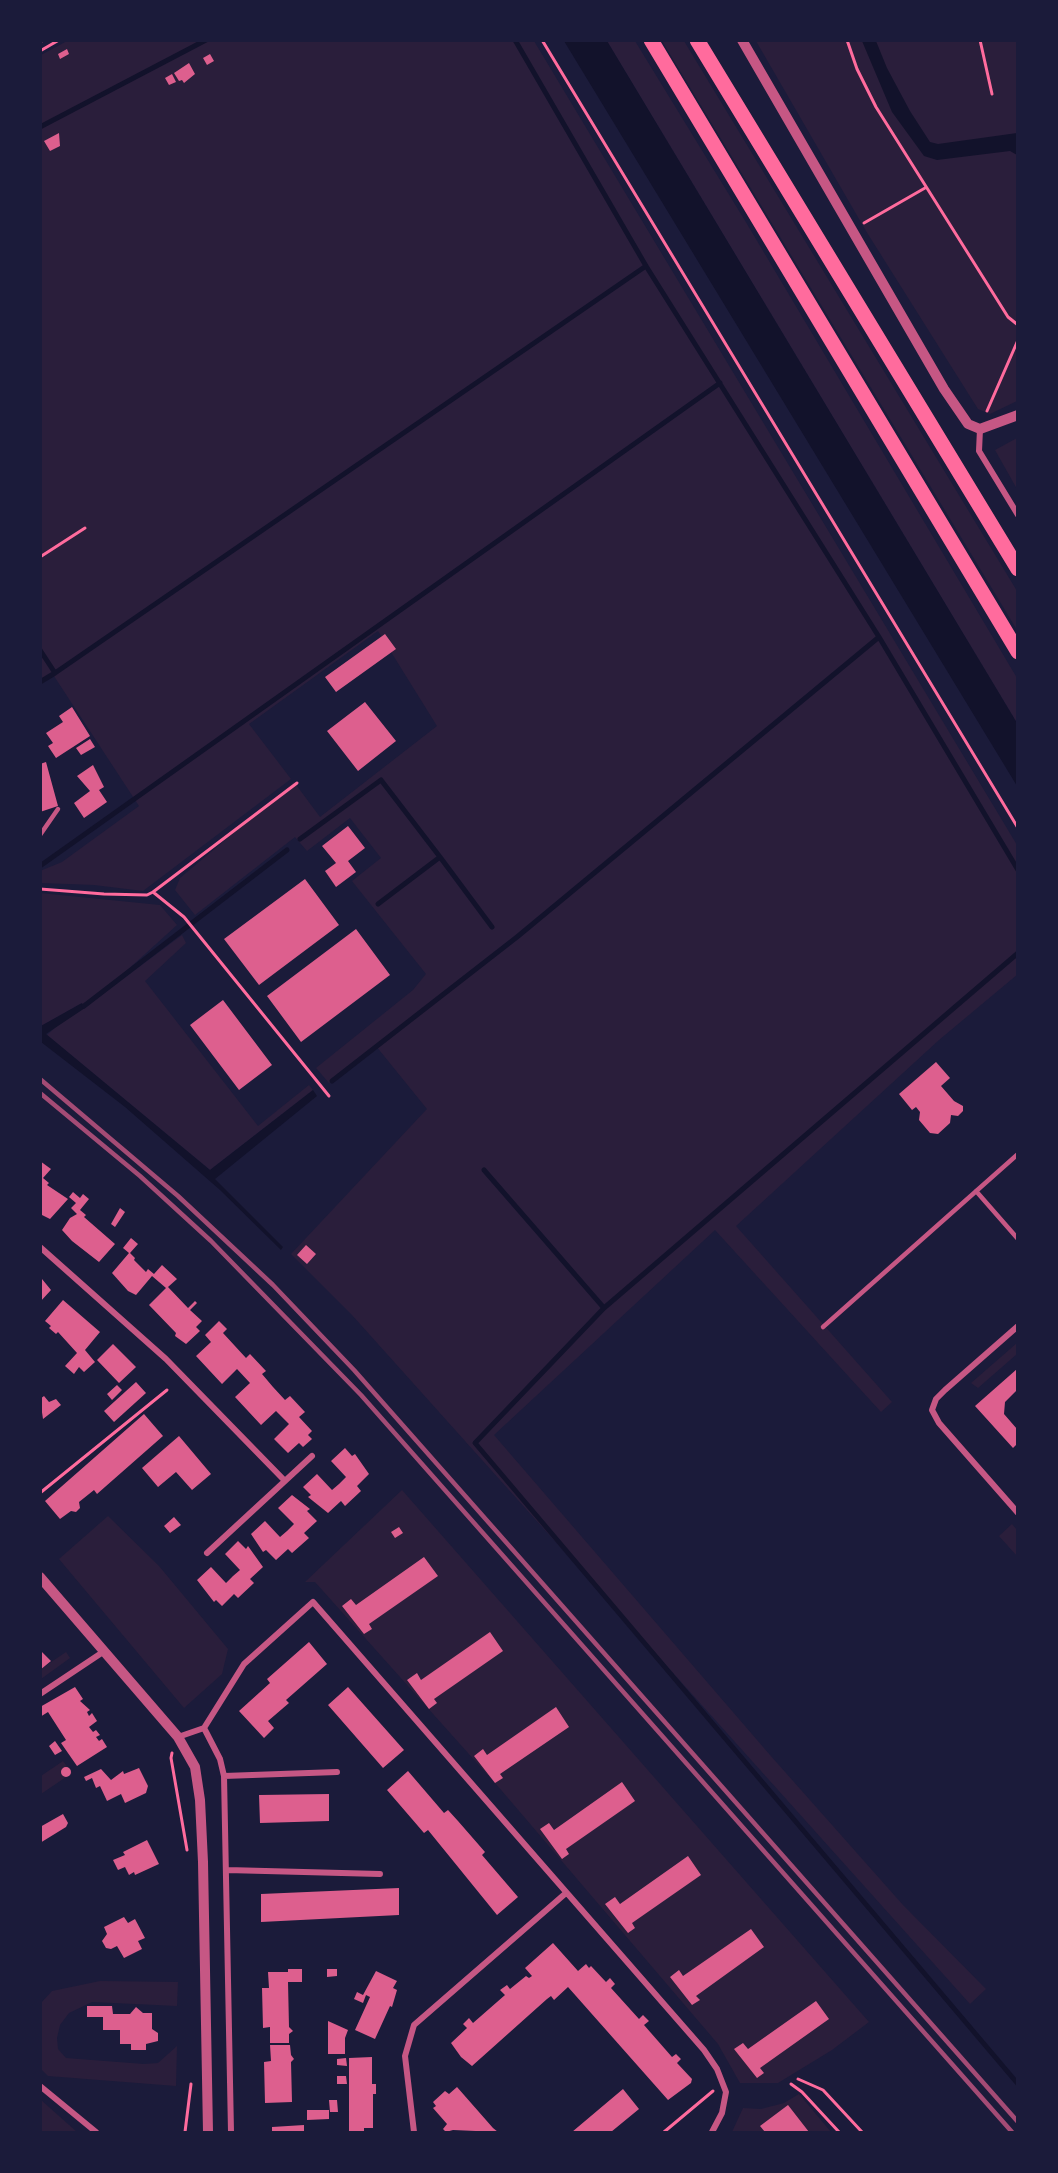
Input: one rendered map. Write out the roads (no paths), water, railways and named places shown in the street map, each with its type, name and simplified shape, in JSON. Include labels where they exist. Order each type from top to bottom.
[{"type":"main road","points":[[651,40],[1017,652]]},
{"type":"main road","points":[[697,40],[1017,569]]},
{"type":"street","points":[[742,40],[944,389],[968,424],[980,429],[1017,415]]},
{"type":"street","points":[[980,429],[979,451],[1017,515]]},
{"type":"street","points":[[40,1247],[166,1359],[285,1481]]},
{"type":"street","points":[[1017,1326],[945,1390],[936,1399],[932,1410],[939,1423],[1017,1513]]},
{"type":"street","points":[[207,1553],[312,1456]]},
{"type":"street","points":[[40,1577],[178,1737],[195,1767],[200,1800],[203,1862],[208,2133]]},
{"type":"street","points":[[178,1737],[204,1728],[244,1664],[313,1602],[704,2050],[717,2069],[726,2092],[722,2113],[712,2133]]},
{"type":"street","points":[[40,1694],[103,1652]]},
{"type":"street","points":[[204,1728],[220,1759],[224,1776],[228,1870],[231,2133]]},
{"type":"street","points":[[224,1776],[337,1772]]},
{"type":"street","points":[[228,1870],[380,1874]]},
{"type":"street","points":[[414,2133],[405,2056],[414,2025],[566,1893]]},
{"type":"street","points":[[40,2086],[96,2133]]},
{"type":"lane","points":[[40,835],[58,809]]},
{"type":"lane","points":[[823,1327],[1017,1154]]},
{"type":"lane","points":[[976,1191],[1017,1239]]},
{"type":"waterway","points":[[40,127],[206,40]]},
{"type":"waterway","points":[[515,40],[646,266],[879,637],[1018,870]]},
{"type":"waterway","points":[[55,673],[646,266]]},
{"type":"waterway","points":[[40,866],[720,383]]},
{"type":"waterway","points":[[332,1081],[517,937],[879,637]]},
{"type":"waterway","points":[[40,650],[55,673],[40,682]]},
{"type":"waterway","points":[[300,839],[381,780],[440,857]]},
{"type":"waterway","points":[[84,1006],[287,850]]},
{"type":"waterway","points":[[378,904],[440,857],[492,927]]},
{"type":"waterway","points":[[484,1170],[604,1308],[1018,953]]},
{"type":"waterway","points":[[604,1308],[475,1443],[1018,2084]]},
{"type":"railway","points":[[40,1079],[178,1196],[273,1285],[354,1370],[1018,2122]]},
{"type":"railway","points":[[40,1093],[140,1176],[211,1241],[361,1395],[1012,2132]]}]
